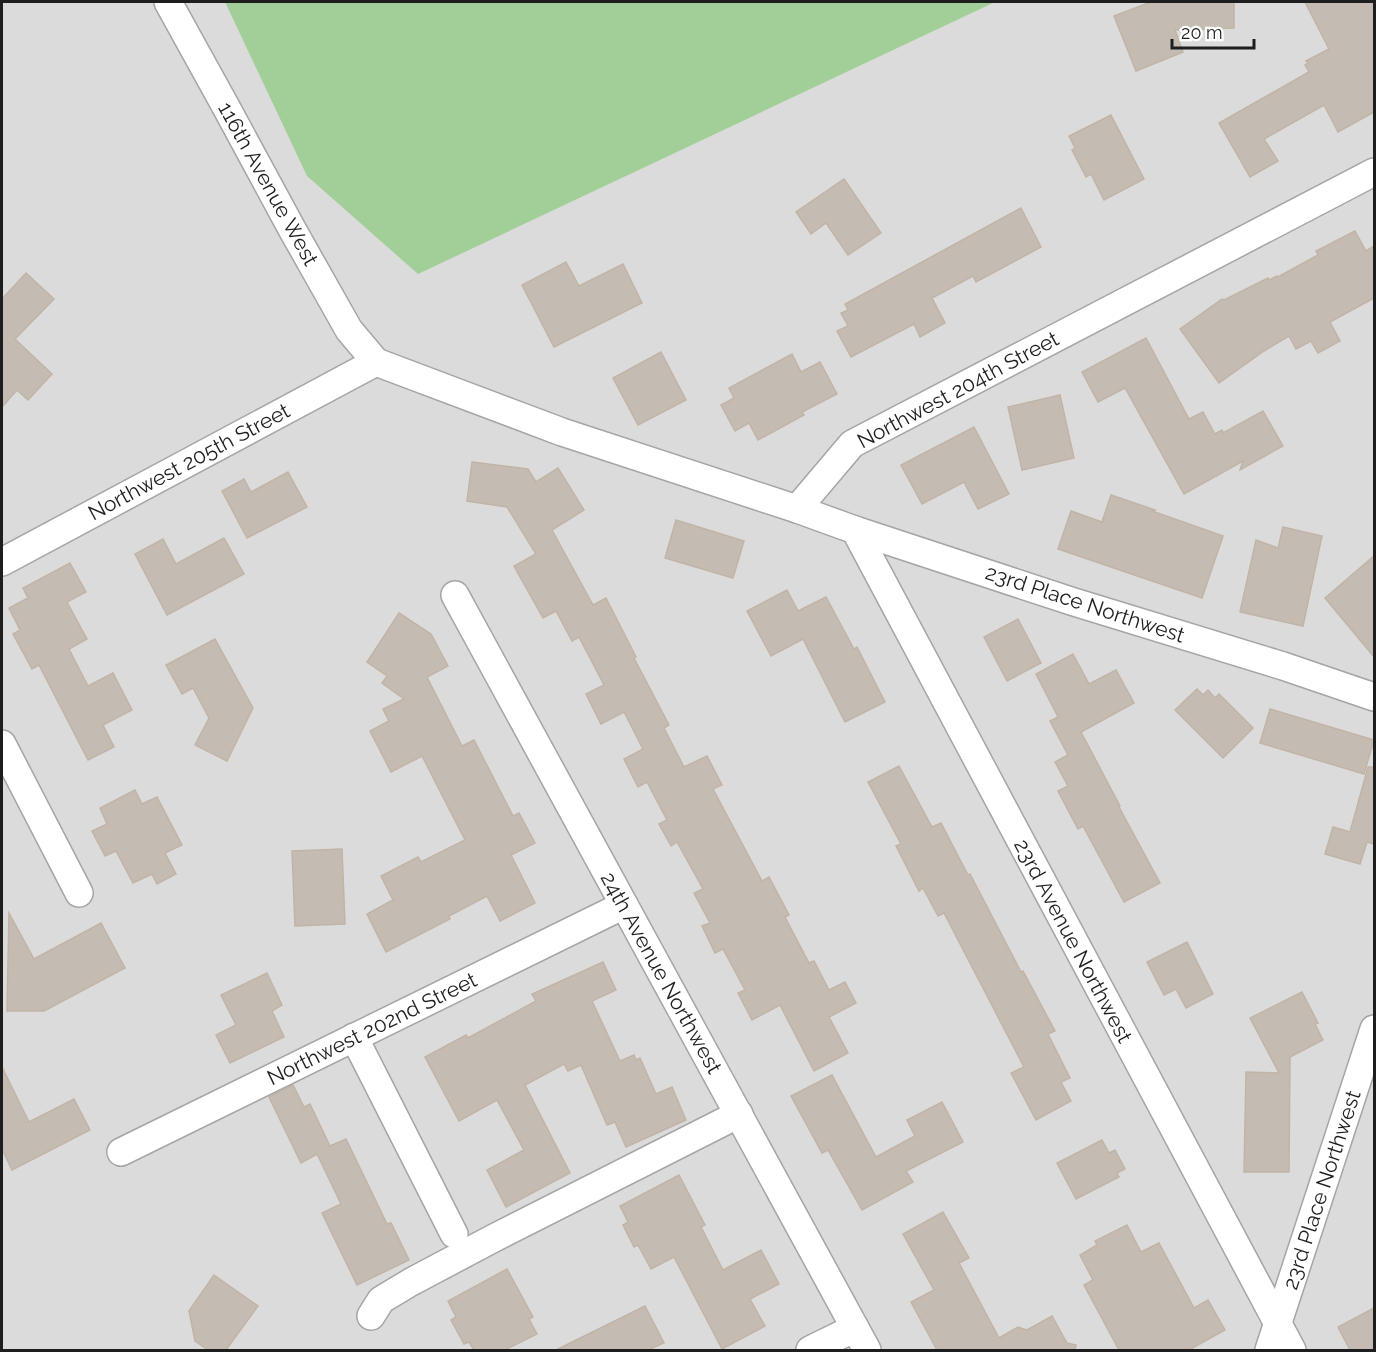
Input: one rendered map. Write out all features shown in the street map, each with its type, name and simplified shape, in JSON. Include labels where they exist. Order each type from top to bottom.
[{"type":"street","name":"116th Avenue West","points":[[168,2],[349,330],[376,362]]},
{"type":"street","name":"Northwest 204th Street","points":[[797,508],[852,444],[1374,172]]},
{"type":"street","points":[[376,362],[562,432],[797,508]]},
{"type":"street","name":"Northwest 205th Street","points":[[2,562],[376,362]]},
{"type":"street","name":"23rd Place Northwest","points":[[797,508],[855,530],[1074,602],[1283,666],[1374,697]]},
{"type":"street","name":"23rd Avenue Northwest","points":[[855,530],[1292,1350]]},
{"type":"street","name":"24th Avenue Northwest","points":[[455,595],[861,1339]]},
{"type":"street","points":[[2,744],[79,894]]},
{"type":"street","name":"Northwest 202nd Street","points":[[121,1152],[624,905]]},
{"type":"street","name":"23rd Place Northwest","points":[[1269,1350],[1374,1029]]},
{"type":"street","points":[[354,1037],[454,1234]]},
{"type":"street","points":[[371,1316],[381,1300],[411,1282],[739,1114]]},
{"type":"street","points":[[810,1350],[861,1339]]},
{"type":"shaded area","points":[[2,2],[1374,2],[1374,1350],[2,1350]]},
{"type":"green space","points":[[225,2],[995,2],[418,274],[307,176]]},
{"type":"building","points":[[1151,2],[1234,2],[1234,28],[1175,30],[1183,52],[1136,71],[1114,16]]},
{"type":"building","points":[[1305,2],[1374,2],[1374,112],[1338,132],[1324,105],[1264,139],[1278,161],[1250,177],[1219,123],[1309,72],[1305,65],[1308,63],[1306,61],[1329,49]]},
{"type":"building","points":[[1111,115],[1144,179],[1104,200],[1091,174],[1086,177],[1072,150],[1075,148],[1069,136]]},
{"type":"building","points":[[844,179],[881,233],[848,255],[826,223],[811,234],[796,212]]},
{"type":"building","points":[[1021,208],[1041,247],[976,282],[973,276],[932,298],[945,323],[920,337],[914,324],[851,357],[837,331],[848,326],[841,313],[848,310],[845,304]]},
{"type":"building","points":[[1355,231],[1366,251],[1374,246],[1374,298],[1330,322],[1340,341],[1318,353],[1311,341],[1296,349],[1289,336],[1219,383],[1180,329],[1222,299],[1268,278],[1269,280],[1278,277],[1318,255],[1316,251]]},
{"type":"building","points":[[566,262],[579,286],[623,264],[642,303],[554,347],[522,285]]},
{"type":"building","points":[[26,273],[54,299],[15,339],[52,374],[28,400],[17,390],[2,407],[2,299]]},
{"type":"building","points":[[1146,338],[1189,419],[1203,412],[1215,434],[1222,430],[1223,433],[1263,411],[1283,446],[1240,470],[1243,461],[1184,494],[1125,388],[1098,402],[1082,372]]},
{"type":"building","points":[[661,352],[686,400],[638,425],[613,378]]},
{"type":"building","points":[[792,354],[801,372],[820,362],[837,394],[802,412],[804,415],[758,440],[749,423],[735,431],[721,405],[734,398],[729,388]]},
{"type":"building","points":[[1060,395],[1074,458],[1022,470],[1008,407]]},
{"type":"building","points":[[974,427],[1009,494],[978,509],[964,482],[922,504],[901,465]]},
{"type":"building","points":[[472,462],[528,469],[536,482],[558,468],[584,510],[552,530],[593,605],[606,598],[669,725],[664,728],[684,767],[707,756],[722,785],[713,789],[762,881],[769,877],[789,915],[785,917],[809,963],[814,961],[829,990],[845,982],[856,1003],[829,1017],[848,1053],[814,1071],[780,1005],[752,1020],[738,993],[745,990],[723,949],[715,953],[702,926],[710,923],[694,893],[703,889],[677,842],[671,846],[659,824],[667,820],[647,782],[638,787],[624,759],[643,749],[624,712],[601,724],[586,694],[604,685],[579,637],[572,641],[556,611],[543,618],[514,566],[536,554],[507,507],[467,501]]},
{"type":"building","points":[[288,472],[307,507],[247,538],[222,491],[244,479],[251,492]]},
{"type":"building","points":[[1111,495],[1223,536],[1202,598],[1058,549],[1071,511],[1102,522]]},
{"type":"building","points":[[676,520],[744,541],[733,578],[665,558]]},
{"type":"building","points":[[1283,527],[1322,536],[1303,626],[1240,612],[1256,540],[1278,548]]},
{"type":"building","points":[[224,538],[244,574],[167,615],[135,554],[163,539],[176,564]]},
{"type":"building","points":[[1374,556],[1374,657],[1325,598]]},
{"type":"building","points":[[70,563],[86,592],[67,602],[87,639],[69,649],[88,686],[113,673],[132,710],[103,725],[114,747],[88,760],[39,665],[32,669],[13,634],[20,630],[9,608],[28,598],[23,588]]},
{"type":"building","points":[[787,590],[798,611],[826,597],[854,649],[857,647],[885,702],[845,722],[803,639],[771,656],[747,611]]},
{"type":"building","points":[[399,613],[431,634],[448,666],[427,677],[462,746],[474,740],[513,816],[519,813],[535,843],[511,855],[535,903],[500,921],[487,896],[449,916],[450,919],[386,952],[367,914],[393,900],[381,876],[418,857],[421,862],[465,840],[422,756],[391,772],[370,731],[389,721],[383,709],[404,699],[382,683],[387,676],[367,662]]},
{"type":"building","points":[[1018,619],[1041,663],[1007,681],[984,637]]},
{"type":"building","points":[[215,639],[253,708],[227,761],[195,745],[209,718],[193,688],[182,694],[166,665]]},
{"type":"building","points":[[1073,654],[1089,684],[1116,670],[1134,703],[1081,732],[1160,883],[1124,902],[1083,826],[1078,829],[1058,791],[1068,786],[1055,762],[1068,755],[1050,721],[1058,717],[1036,674]]},
{"type":"building","points":[[1197,689],[1203,695],[1208,690],[1215,698],[1219,694],[1253,728],[1223,758],[1175,710]]},
{"type":"building","points":[[1270,709],[1374,740],[1364,774],[1260,743]]},
{"type":"building","points":[[899,766],[932,827],[941,823],[1055,1031],[1048,1034],[1070,1078],[1061,1082],[1071,1101],[1036,1120],[1011,1073],[1024,1067],[944,913],[938,916],[923,888],[919,891],[896,846],[901,844],[868,782]]},
{"type":"building","points":[[1368,767],[1374,767],[1374,844],[1367,842],[1360,864],[1325,854],[1333,827],[1350,832]]},
{"type":"building","points":[[135,790],[142,804],[157,797],[182,845],[165,853],[176,874],[157,884],[152,874],[133,883],[116,851],[105,856],[92,831],[107,824],[100,808]]},
{"type":"building","points":[[342,849],[345,924],[295,926],[292,851]]},
{"type":"building","points":[[9,913],[34,959],[101,923],[125,968],[44,1011],[7,1011]]},
{"type":"building","points":[[1187,942],[1213,994],[1186,1008],[1176,989],[1164,995],[1147,962]]},
{"type":"building","points":[[603,962],[616,990],[592,1001],[620,1061],[634,1055],[636,1060],[640,1058],[656,1094],[672,1087],[686,1120],[626,1147],[615,1122],[607,1125],[581,1065],[568,1071],[564,1064],[525,1085],[570,1173],[506,1207],[487,1170],[524,1150],[497,1100],[459,1121],[425,1057],[466,1035],[468,1038],[536,1001],[532,994]]},
{"type":"building","points":[[267,973],[282,1005],[272,1011],[284,1037],[230,1063],[216,1035],[236,1025],[221,995]]},
{"type":"building","points":[[1302,992],[1318,1023],[1315,1024],[1323,1040],[1290,1057],[1289,1172],[1244,1172],[1246,1072],[1279,1073],[1250,1018]]},
{"type":"building","points":[[2,1067],[29,1122],[74,1099],[90,1130],[12,1170],[2,1149]]},
{"type":"building","points":[[832,1075],[876,1157],[915,1136],[907,1120],[942,1102],[963,1142],[906,1171],[913,1182],[862,1210],[828,1150],[822,1153],[791,1096]]},
{"type":"building","points":[[293,1085],[304,1107],[310,1104],[330,1146],[346,1139],[387,1224],[391,1223],[409,1260],[357,1285],[322,1213],[341,1204],[317,1154],[301,1163],[269,1097]]},
{"type":"building","points":[[1102,1140],[1109,1153],[1115,1150],[1125,1169],[1117,1173],[1119,1177],[1076,1199],[1057,1163]]},
{"type":"building","points":[[679,1175],[705,1225],[701,1227],[723,1270],[761,1250],[779,1284],[750,1299],[765,1326],[722,1349],[674,1257],[651,1269],[638,1245],[634,1247],[623,1225],[628,1222],[620,1206]]},
{"type":"building","points":[[943,1212],[969,1258],[959,1263],[999,1338],[1018,1327],[1027,1330],[1052,1316],[1067,1343],[1076,1345],[1075,1350],[937,1350],[911,1302],[934,1290],[903,1234]]},
{"type":"building","points":[[1127,1225],[1141,1252],[1159,1243],[1194,1308],[1208,1300],[1225,1330],[1189,1350],[1119,1350],[1084,1285],[1093,1280],[1080,1255],[1097,1245],[1095,1241]]},
{"type":"building","points":[[507,1269],[533,1317],[529,1319],[537,1334],[505,1350],[474,1350],[469,1342],[464,1344],[451,1320],[456,1317],[448,1301]]},
{"type":"building","points":[[214,1275],[258,1306],[226,1350],[208,1350],[195,1341],[189,1311]]},
{"type":"building","points":[[645,1306],[664,1343],[648,1350],[556,1350]]},
{"type":"building","points":[[1374,1308],[1374,1350],[1350,1350],[1338,1327]]}]
